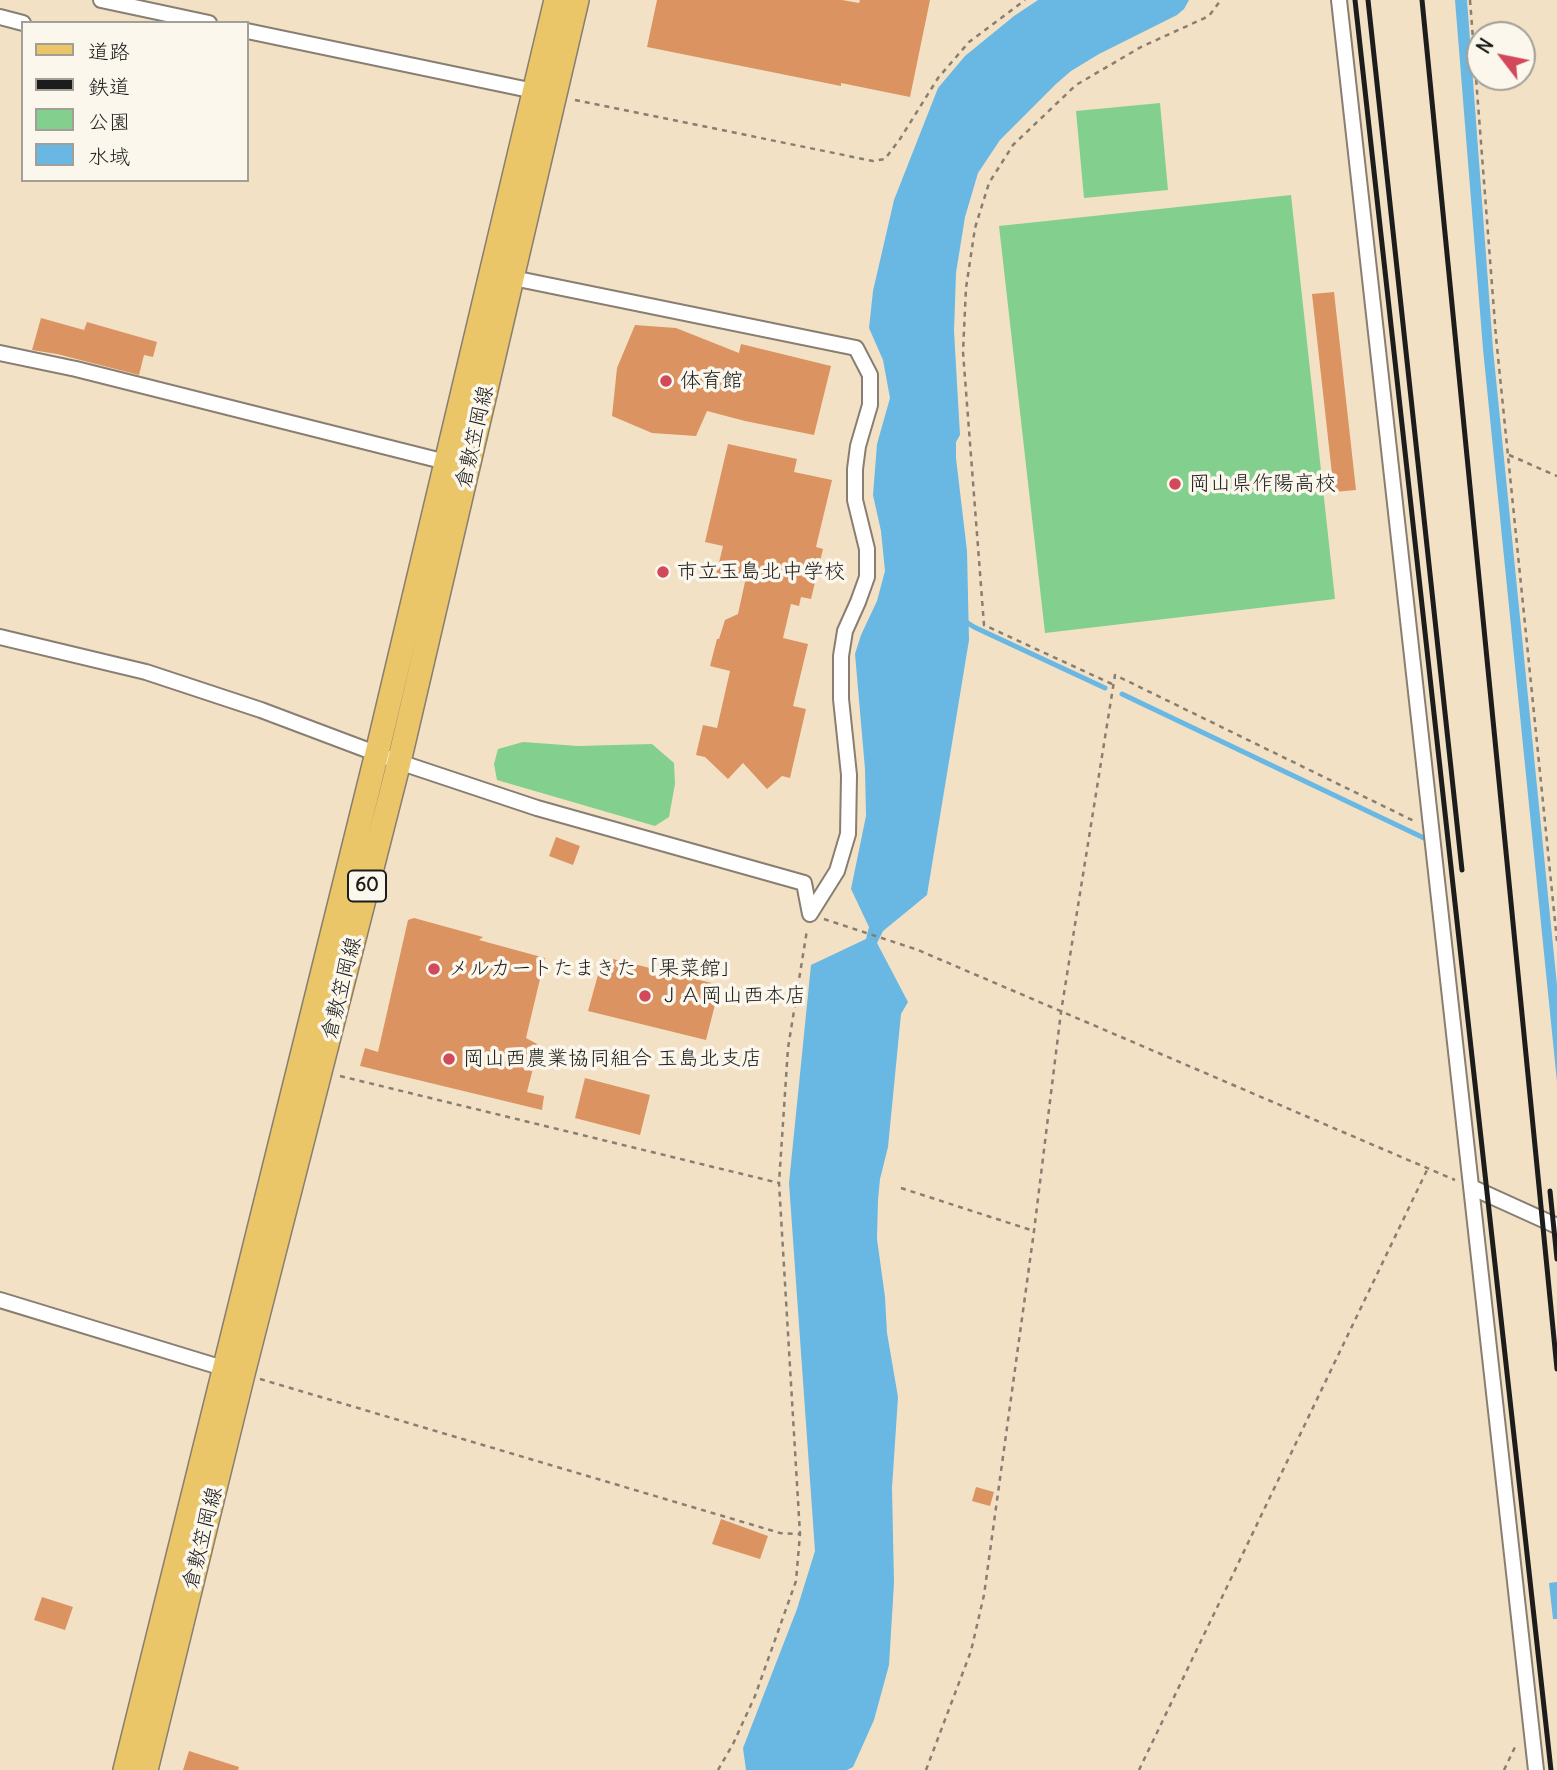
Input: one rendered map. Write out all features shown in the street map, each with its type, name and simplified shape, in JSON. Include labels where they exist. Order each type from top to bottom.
[{"type":"main road","name":"倉敷笠岡線","points":[[146,1770],[233,1371],[377,753],[457,465],[513,278],[544,94],[556,0]]},
{"type":"main road","name":"倉敷笠岡線","points":[[125,1770],[233,1371],[321,1072],[399,762],[457,465],[492,267],[544,94],[577,0]]},
{"type":"street","points":[[101,0],[200,21]]},
{"type":"street","points":[[1339,0],[1536,1770]]},
{"type":"street","points":[[0,17],[21,22]]},
{"type":"street","points":[[248,31],[544,94]]},
{"type":"street","points":[[492,267],[513,278],[856,348],[870,375],[870,405],[858,446],[855,469],[855,500],[867,549],[867,577],[845,631],[841,656],[841,699],[849,775],[848,834],[837,871],[810,914]]},
{"type":"street","points":[[0,353],[457,465]]},
{"type":"street","points":[[0,638],[145,673],[261,710],[399,762],[537,808],[804,883],[810,914]]},
{"type":"street","points":[[1471,1187],[1557,1226]]},
{"type":"street","points":[[0,1300],[233,1371]]},
{"type":"path","points":[[544,94],[873,161],[886,159],[937,78],[969,42],[1025,0]]},
{"type":"path","points":[[1112,684],[984,625],[963,352],[966,288],[973,240],[989,183],[1013,145],[1076,85],[1141,47],[1209,16],[1222,0]]},
{"type":"path","points":[[1470,0],[1496,337],[1557,942]]},
{"type":"path","points":[[1508,454],[1557,476]]},
{"type":"path","points":[[926,1770],[971,1651],[985,1594],[1061,1012],[1115,676],[1431,829]]},
{"type":"path","points":[[1553,902],[1557,895]]},
{"type":"path","points":[[718,1770],[755,1696],[796,1581],[800,1534],[779,1183],[788,1048],[810,914],[919,950],[1471,1187]]},
{"type":"path","points":[[321,1072],[779,1183]]},
{"type":"path","points":[[1139,1770],[1428,1168]]},
{"type":"path","points":[[901,1188],[1034,1231]]},
{"type":"path","points":[[233,1371],[780,1534],[800,1534]]},
{"type":"green space","points":[[1160,103],[1168,190],[1084,198],[1076,111]]},
{"type":"green space","points":[[1291,195],[1335,599],[1045,633],[999,226]]},
{"type":"green space","points":[[523,742],[578,746],[652,744],[674,763],[675,784],[669,817],[655,826],[497,780],[494,764],[498,749]]},
{"type":"water","points":[[1038,0],[1189,0],[1177,15],[1099,54],[1056,84],[1000,140],[978,173],[965,217],[956,273],[954,331],[960,435],[956,442],[956,458],[967,551],[969,640],[927,895],[883,931],[877,943],[908,1002],[901,1014],[888,1147],[878,1200],[877,1239],[887,1333],[898,1397],[892,1488],[894,1583],[889,1665],[874,1720],[853,1767],[847,1770],[746,1770],[743,1748],[797,1609],[815,1551],[789,1183],[811,965],[866,939],[869,927],[851,889],[866,816],[865,769],[855,654],[877,601],[885,571],[881,531],[873,495],[877,444],[890,398],[883,360],[869,328],[873,291],[894,200],[938,88],[965,56]]},
{"type":"water","points":[[1455,0],[1467,0],[1466,91],[1474,91],[1493,349],[1557,985],[1557,1082],[1483,349]]},
{"type":"water","points":[[1557,1582],[1557,1619],[1553,1619],[1549,1583]]},
{"type":"building","points":[[657,0],[842,0],[859,3],[860,0],[930,0],[910,97],[647,47]]},
{"type":"building","points":[[1334,292],[1356,490],[1334,492],[1312,294]]},
{"type":"building","points":[[41,318],[84,330],[87,322],[157,342],[153,357],[144,355],[139,375],[32,350]]},
{"type":"building","points":[[635,325],[676,328],[739,353],[741,344],[831,366],[814,435],[707,411],[696,436],[652,433],[612,416],[617,368]]},
{"type":"building","points":[[728,444],[797,459],[794,472],[832,480],[816,547],[823,549],[811,599],[801,597],[799,606],[791,604],[783,638],[808,644],[793,706],[806,709],[790,778],[782,776],[767,789],[743,763],[728,779],[705,757],[696,755],[703,725],[717,728],[730,671],[710,666],[725,620],[738,614],[745,582],[716,575],[723,546],[705,542]]},
{"type":"building","points":[[556,837],[580,846],[573,865],[549,856]]},
{"type":"building","points":[[414,918],[545,958],[526,1038],[539,1045],[527,1092],[544,1096],[542,1110],[360,1066],[365,1048],[378,1052],[408,920]]},
{"type":"building","name":"ＪＡ岡山西本店","points":[[613,959],[720,985],[706,1040],[588,1011],[601,964],[611,967]]},
{"type":"building","points":[[585,1078],[650,1095],[640,1135],[575,1118]]},
{"type":"building","points":[[976,1487],[994,1492],[990,1506],[972,1501]]},
{"type":"building","points":[[721,1519],[768,1536],[760,1559],[712,1544]]},
{"type":"building","points":[[42,1597],[73,1607],[65,1630],[34,1620]]},
{"type":"building","points":[[189,1751],[239,1767],[238,1770],[183,1770]]},
{"type":"waterway","points":[[963,620],[1105,688]]},
{"type":"waterway","points":[[1122,694],[1426,839]]},
{"type":"railway","points":[[1355,0],[1551,1770]]},
{"type":"railway","points":[[1368,0],[1462,870]]},
{"type":"railway","points":[[1422,0],[1557,1369]]},
{"type":"railway","points":[[1550,1191],[1557,1259]]},
{"type":"place","name":"体育館","points":[[666,381]]},
{"type":"place","name":"岡山県作陽高校","points":[[1175,484]]},
{"type":"place","name":"市立玉島北中学校","points":[[663,572]]},
{"type":"place","name":"メルカートたまきた「果菜館」","points":[[434,969]]},
{"type":"place","name":"ＪＡ岡山西本店","points":[[645,996]]},
{"type":"place","name":"岡山西農業協同組合 玉島北支店","points":[[449,1059]]}]
